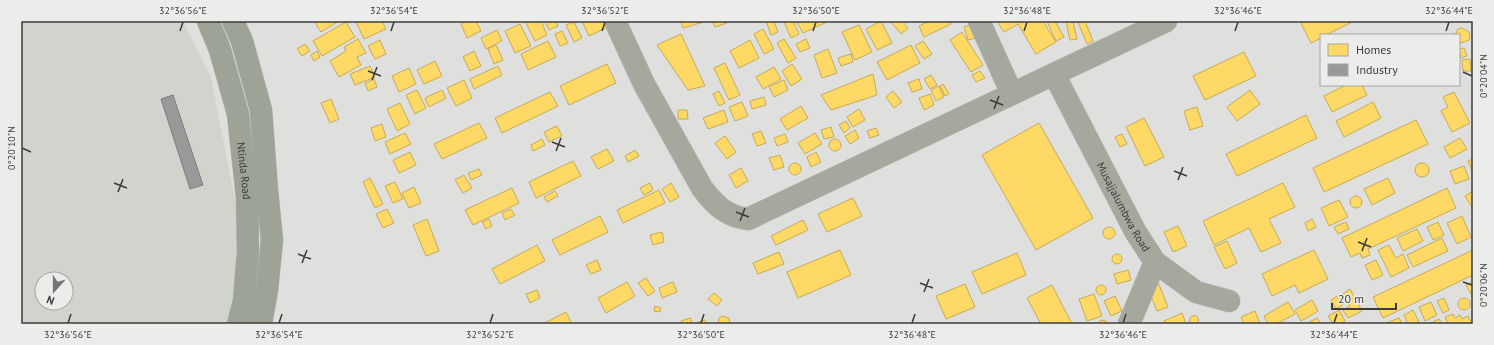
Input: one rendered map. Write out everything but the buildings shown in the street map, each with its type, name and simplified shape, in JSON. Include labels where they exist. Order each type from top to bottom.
[{"type":"main road","name":"Ntinda Road","points":[[208,21],[220,50],[238,114],[247,197],[248,250],[244,301],[238,324]]},
{"type":"main road","name":"Ntinda Road","points":[[233,21],[242,41],[261,110],[272,240],[267,290],[261,324]]},
{"type":"street","points":[[615,21],[644,84],[702,188],[711,200],[721,209],[741,218],[748,219],[1166,21]]},
{"type":"street","points":[[979,21],[1012,94]]},
{"type":"street","name":"Musajjalumbwa Road","points":[[1054,74],[1135,231],[1155,262],[1196,292],[1230,301]]},
{"type":"street","points":[[1129,324],[1155,262]]},
{"type":"shaded area","points":[[21,21],[183,21],[211,77],[239,220],[238,288],[231,324],[21,324]]}]
